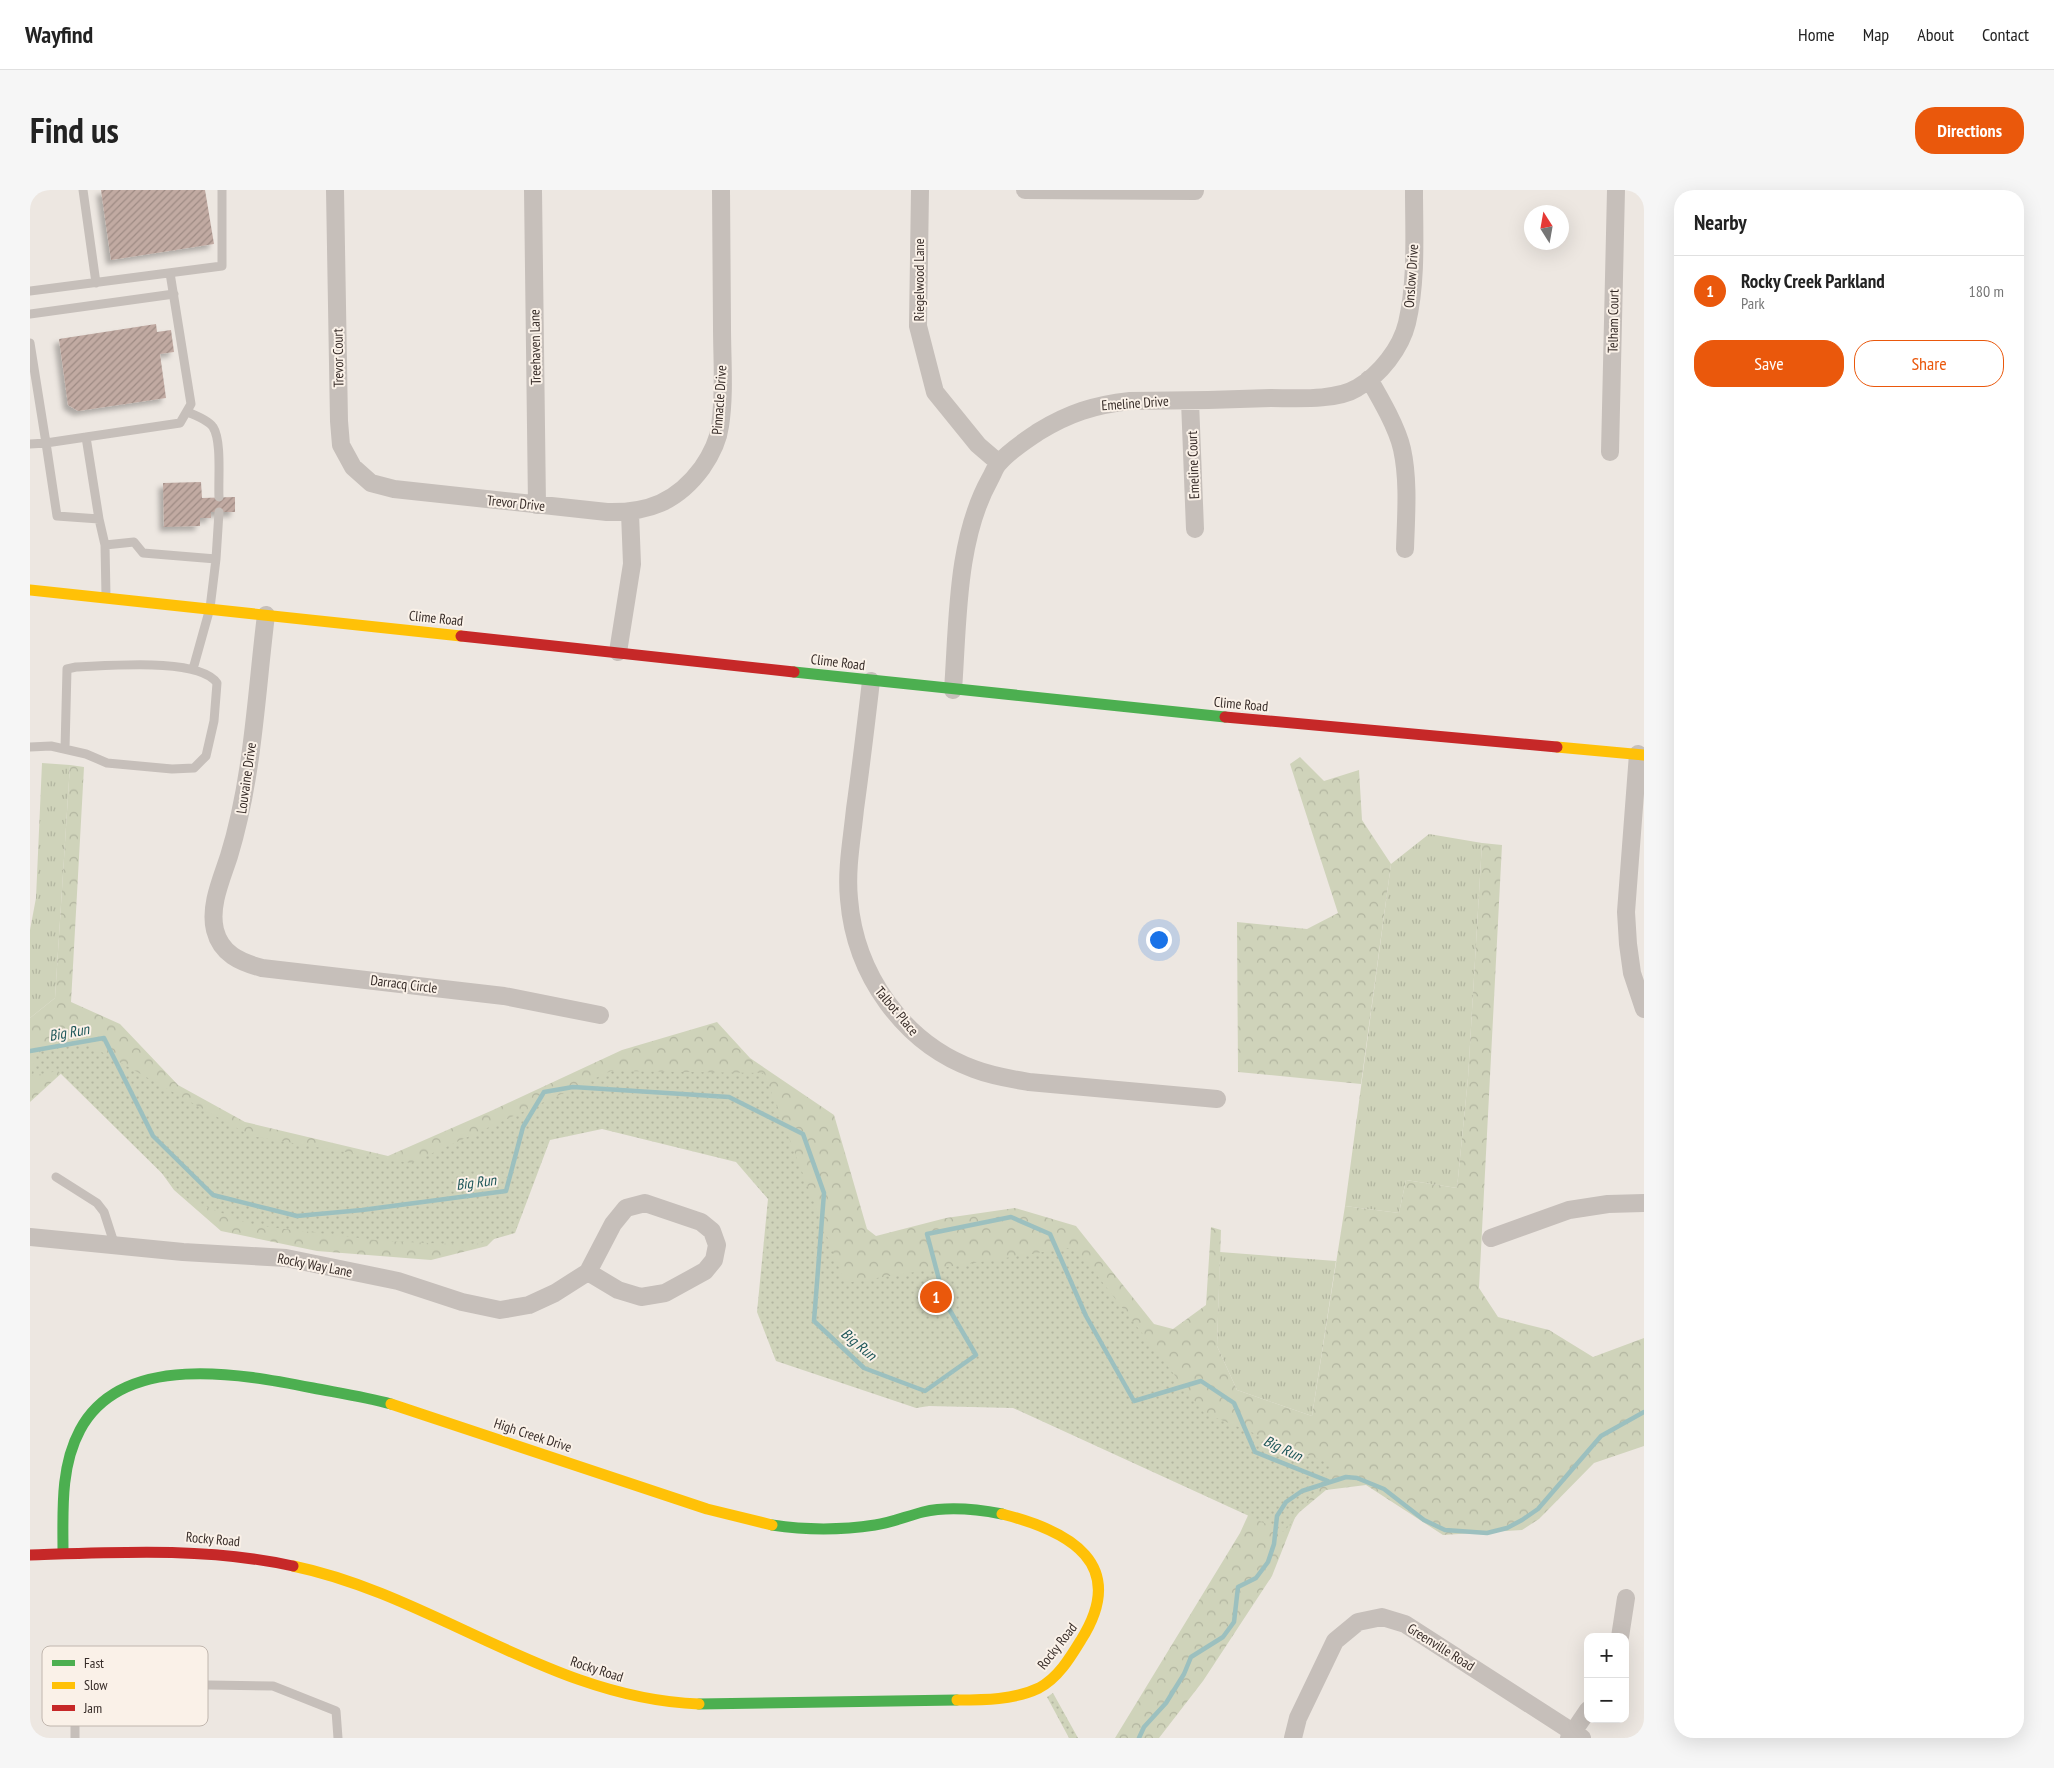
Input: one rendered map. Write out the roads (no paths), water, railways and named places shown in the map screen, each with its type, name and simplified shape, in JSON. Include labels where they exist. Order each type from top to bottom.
[{"type":"street","name":"Trevor Court","points":[[335,190],[341,446],[353,467],[371,483],[403,490]]},
{"type":"street","name":"Treehaven Lane","points":[[533,190],[537,505]]},
{"type":"street","name":"Pinnacle Drive","points":[[630,513],[654,507],[675,496],[693,479],[707,460],[716,443],[720,426],[722,390],[721,190]]},
{"type":"street","name":"Riegelwood Lane","points":[[920,190],[918,326],[935,392],[978,445],[999,463]]},
{"type":"street","points":[[1025,190],[1195,191]]},
{"type":"street","name":"Onslow Drive","points":[[1369,379],[1391,355],[1400,340],[1406,324],[1413,286],[1414,190]]},
{"type":"street","name":"Telham Court","points":[[1610,452],[1616,190]]},
{"type":"street","points":[[1369,379],[1380,397],[1402,447],[1406,474],[1405,549]]},
{"type":"street","name":"Emeline Drive","points":[[953,690],[964,553],[984,490],[999,463],[1026,440],[1050,424],[1085,408],[1130,401],[1190,401],[1327,396],[1356,389],[1369,379]]},
{"type":"street","name":"Emeline Court","points":[[1190,401],[1195,529]]},
{"type":"street","name":"Trevor Drive","points":[[403,490],[630,513]]},
{"type":"street","points":[[618,652],[632,564],[630,513]]},
{"type":"street","name":"Clime Road","points":[[30,590],[618,652],[953,690],[1234,718],[1641,754]]},
{"type":"street","name":"Louvaine Drive","points":[[217,939],[214,906],[240,822],[266,615]]},
{"type":"street","name":"Talbot Place","points":[[871,681],[850,852],[849,900],[860,954],[873,982],[892,1009],[915,1035],[944,1055],[973,1069],[1000,1077],[1029,1082],[1217,1099]]},
{"type":"street","points":[[1641,754],[1626,912],[1632,972],[1644,1009]]},
{"type":"street","name":"Darracq Circle","points":[[217,939],[224,949],[236,959],[262,968],[504,996],[600,1015]]},
{"type":"street","name":"Rocky Way Lane","points":[[30,1237],[115,1246],[286,1258],[398,1281],[462,1302],[500,1310],[530,1305],[555,1293],[588,1272],[614,1224],[626,1208],[645,1203],[701,1222],[712,1231],[716,1245],[714,1260],[705,1271],[665,1293],[641,1297],[618,1290],[588,1272]]},
{"type":"street","points":[[1491,1238],[1569,1210],[1608,1204],[1644,1203]]},
{"type":"street","name":"High Creek Drive","points":[[63,1553],[64,1489],[69,1458],[77,1435],[90,1416],[105,1399],[124,1387],[145,1379],[165,1375],[197,1374],[253,1376],[374,1400],[600,1472],[708,1510],[766,1525],[858,1526],[897,1521],[930,1511],[956,1509],[990,1512],[1025,1519],[1050,1528],[1071,1542],[1093,1563],[1096,1574]]},
{"type":"street","name":"Rocky Road","points":[[30,1554],[186,1551],[234,1555],[315,1571],[352,1582],[389,1597],[574,1678],[646,1699],[698,1704],[987,1700],[1018,1696],[1047,1682],[1070,1657],[1089,1629],[1096,1617],[1100,1602],[1100,1587],[1096,1574]]},
{"type":"street","points":[[1621,1633],[1626,1598]]},
{"type":"street","name":"Greenville Road","points":[[1293,1738],[1298,1718],[1335,1641],[1358,1622],[1382,1617],[1405,1624],[1574,1736]]},
{"type":"street","points":[[1574,1736],[1584,1717]]},
{"type":"lane","points":[[83,190],[96,282]]},
{"type":"lane","points":[[30,291],[222,266],[222,190]]},
{"type":"lane","points":[[30,444],[180,423],[191,404],[170,273]]},
{"type":"lane","points":[[30,314],[174,294]]},
{"type":"lane","points":[[30,343],[57,516],[99,519]]},
{"type":"lane","points":[[187,412],[200,417],[213,426],[219,457],[219,497]]},
{"type":"lane","points":[[86,436],[105,545],[106,598]]},
{"type":"lane","points":[[193,670],[210,608],[219,512]]},
{"type":"lane","points":[[105,545],[134,542],[143,553],[216,559]]},
{"type":"lane","points":[[30,747],[51,746],[86,754],[107,762],[172,769],[194,768],[206,756],[214,721],[217,683],[212,676],[175,666],[76,667],[68,669],[65,749]]},
{"type":"lane","points":[[56,1177],[97,1203],[104,1212],[115,1246]]},
{"type":"lane","points":[[208,1685],[273,1686],[336,1711],[338,1738]]},
{"type":"waterway","name":"Big Run","points":[[30,1051],[104,1038],[153,1136],[213,1195],[297,1216],[362,1210],[506,1191],[523,1127],[544,1092],[573,1087],[729,1097],[803,1134],[824,1193],[814,1321],[864,1368],[925,1391],[976,1355],[945,1302],[927,1234],[1011,1217],[1050,1234],[1086,1316],[1134,1401],[1201,1381],[1234,1403],[1255,1452],[1328,1481]]},
{"type":"waterway","name":"Big Run","points":[[1139,1738],[1144,1727],[1166,1703],[1184,1674],[1191,1657],[1223,1637],[1234,1622],[1238,1587],[1256,1578],[1268,1562],[1274,1544],[1277,1516],[1286,1502],[1302,1491],[1346,1477],[1357,1478],[1384,1489],[1424,1520],[1445,1530],[1487,1533],[1507,1528],[1538,1509],[1601,1436],[1644,1412]]},
{"type":"place","name":"Rocky Creek Parkland","points":[[936,1297]]}]
